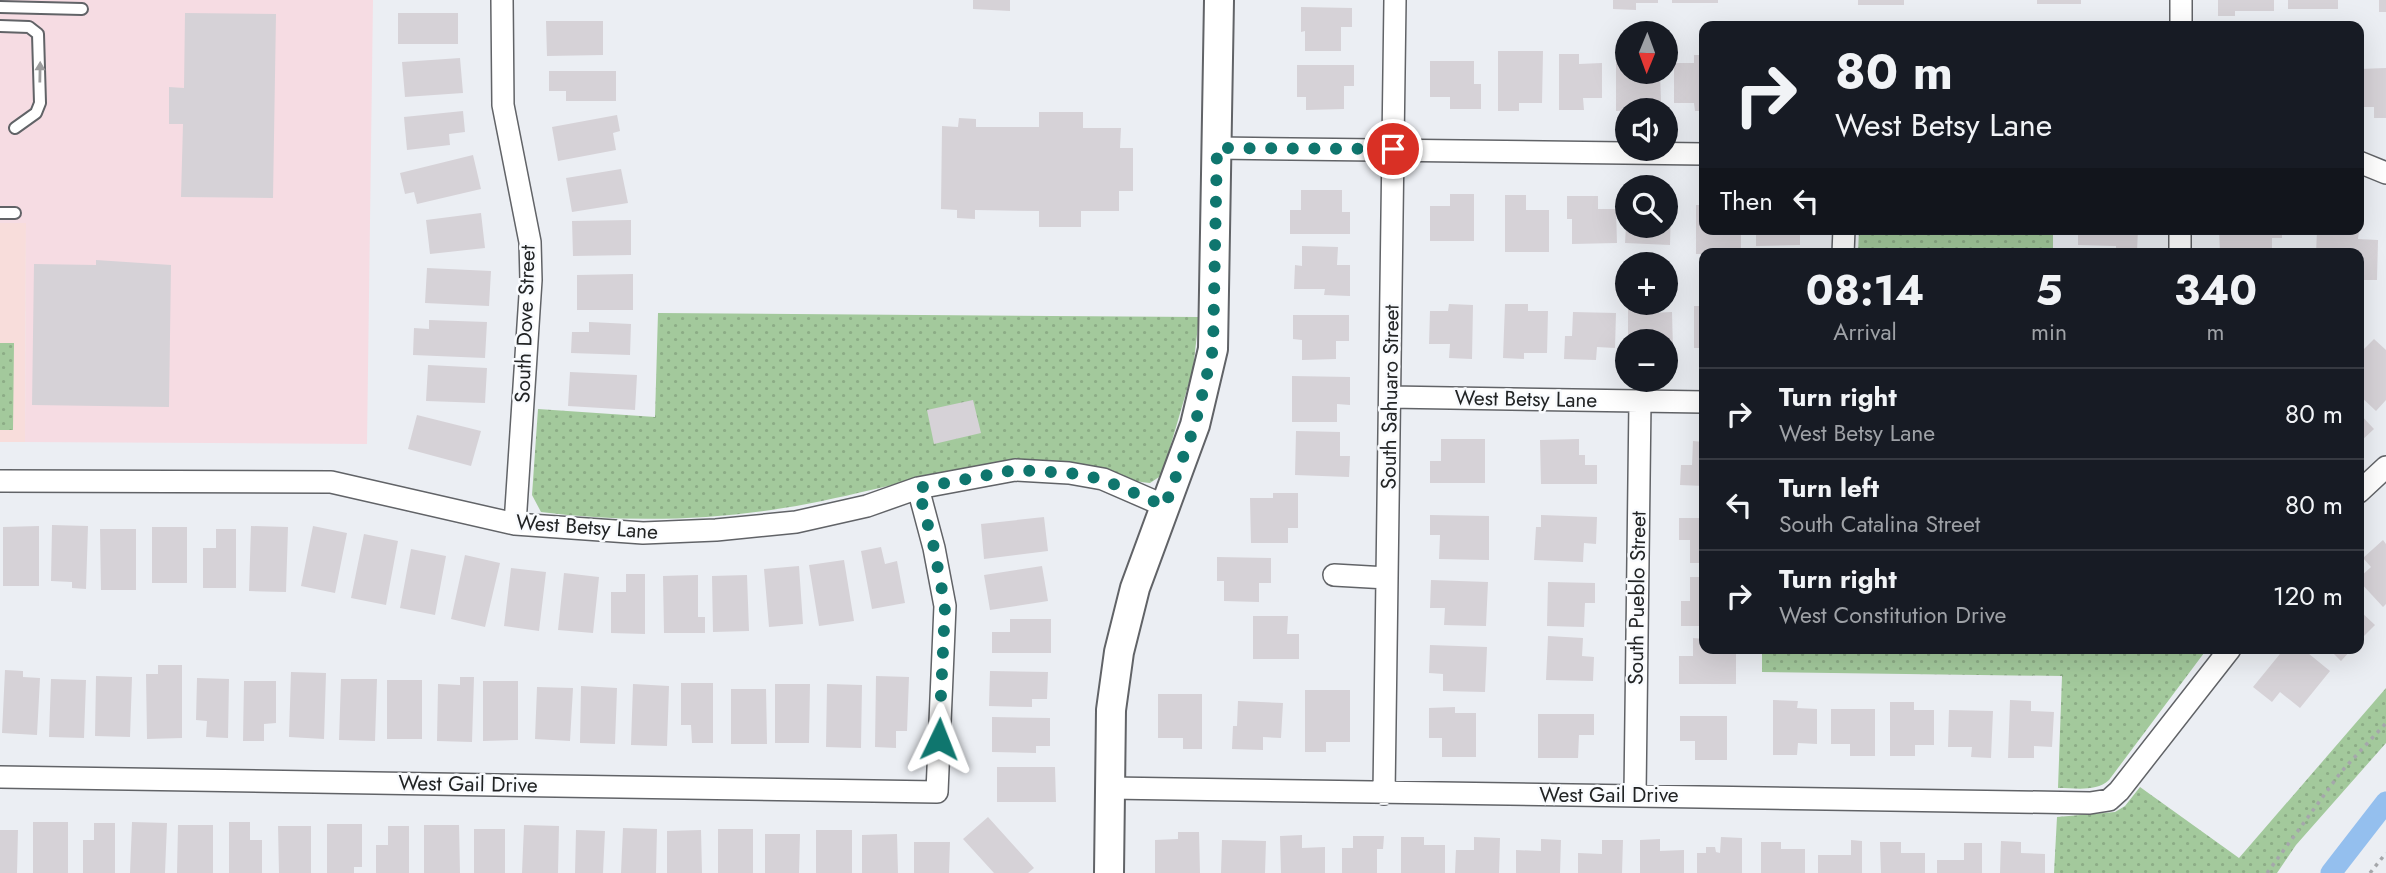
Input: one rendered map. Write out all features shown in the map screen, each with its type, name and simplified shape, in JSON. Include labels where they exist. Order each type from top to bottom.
[{"type":"street","name":"South Dove Street","points":[[502,0],[503,104],[528,231],[531,280],[515,524]]},
{"type":"street","points":[[1110,873],[1111,710],[1119,652],[1135,588],[1195,425],[1213,349],[1219,0]]},
{"type":"street","name":"South Sahuaro Street","points":[[1384,794],[1395,0]]},
{"type":"street","points":[[2181,0],[2181,21]]},
{"type":"street","points":[[1217,148],[1699,154]]},
{"type":"street","points":[[2364,164],[2386,173]]},
{"type":"street","name":"West Betsy Lane","points":[[1390,397],[1699,402]]},
{"type":"street","name":"South Pueblo Street","points":[[1635,794],[1640,401]]},
{"type":"street","points":[[2364,487],[2386,467]]},
{"type":"street","name":"West Betsy Lane","points":[[0,481],[331,482],[515,524],[643,533],[716,530],[796,522],[867,506],[918,488],[1015,470],[1069,473],[1102,479],[1165,506]]},
{"type":"street","name":"West Gail Drive","points":[[0,777],[937,792],[945,606],[934,548],[918,488]]},
{"type":"street","points":[[1334,575],[1387,578]]},
{"type":"street","name":"West Gail Drive","points":[[1110,788],[2090,803],[2109,800],[2119,791],[2226,654]]},
{"type":"lane","points":[[0,7],[82,9]]},
{"type":"lane","points":[[0,26],[29,27],[38,34],[40,103],[36,113],[15,128]]},
{"type":"lane","points":[[0,213],[15,213]]},
{"type":"path","points":[[2267,873],[2341,772],[2386,723]]},
{"type":"path","points":[[2370,873],[2386,853]]},
{"type":"shaded area","points":[[0,0],[373,0],[367,444],[25,442],[26,224],[0,223]]},
{"type":"shaded area","points":[[0,223],[26,223],[25,442],[0,442]]},
{"type":"green space","points":[[1859,235],[2053,235],[2053,248],[1858,248]]},
{"type":"green space","points":[[658,313],[1199,317],[1193,369],[1164,468],[1159,477],[1150,483],[1087,467],[1025,462],[948,473],[822,501],[717,516],[647,519],[541,512],[532,495],[538,409],[655,417]]},
{"type":"green space","points":[[0,343],[14,343],[13,430],[0,430]]},
{"type":"green space","points":[[1762,654],[2203,654],[2109,780],[2092,788],[2079,789],[2058,788],[2062,676],[1762,672]]},
{"type":"green space","points":[[2386,688],[2386,743],[2296,845],[2277,873],[2054,873],[2057,817],[2115,812],[2125,806],[2140,787],[2239,858]]},
{"type":"building","points":[[973,0],[1010,0],[1010,11],[973,9]]},
{"type":"building","points":[[1613,0],[1658,0],[1658,3],[1636,3],[1636,10],[1613,9]]},
{"type":"building","points":[[1672,0],[1718,0],[1718,3],[1672,3]]},
{"type":"building","points":[[1858,0],[1904,0],[1904,5],[1858,5]]},
{"type":"building","points":[[2037,0],[2081,0],[2081,4],[2037,4]]},
{"type":"building","points":[[2218,0],[2274,0],[2274,11],[2235,11],[2235,16],[2218,16]]},
{"type":"building","points":[[2288,0],[2338,0],[2338,9],[2288,9]]},
{"type":"building","points":[[2379,0],[2386,0],[2386,12],[2379,12]]},
{"type":"building","points":[[1301,7],[1352,8],[1352,27],[1341,27],[1341,51],[1305,51],[1305,31],[1301,32]]},
{"type":"building","points":[[185,13],[276,14],[273,198],[181,197],[183,124],[169,124],[169,87],[184,88]]},
{"type":"building","points":[[398,13],[458,13],[458,44],[398,44]]},
{"type":"building","points":[[546,21],[603,21],[603,55],[547,56]]},
{"type":"building","points":[[1498,51],[1543,51],[1542,103],[1519,103],[1519,111],[1498,111]]},
{"type":"building","points":[[1559,54],[1579,54],[1579,64],[1602,63],[1602,98],[1583,98],[1584,110],[1559,110]]},
{"type":"building","points":[[1694,55],[1699,55],[1699,111],[1695,111],[1694,103],[1678,103],[1678,98],[1674,98],[1674,84],[1678,84],[1678,63],[1694,63]]},
{"type":"building","points":[[460,58],[463,93],[405,97],[402,62]]},
{"type":"building","points":[[1430,61],[1474,61],[1474,84],[1481,84],[1481,109],[1450,109],[1450,97],[1430,97]]},
{"type":"building","points":[[1297,65],[1354,65],[1354,86],[1344,86],[1344,109],[1306,110],[1306,97],[1297,97]]},
{"type":"building","points":[[2386,68],[2386,118],[2374,118],[2374,107],[2364,107],[2364,69]]},
{"type":"building","points":[[549,71],[616,71],[616,101],[566,101],[566,91],[549,91]]},
{"type":"building","points":[[1616,84],[1660,84],[1661,98],[1616,98]]},
{"type":"building","points":[[463,111],[465,132],[449,134],[450,145],[407,150],[404,117]]},
{"type":"building","points":[[1039,112],[1083,112],[1083,128],[1121,128],[1120,148],[1133,148],[1133,191],[1119,191],[1119,211],[1081,211],[1081,227],[1039,227],[1039,211],[975,210],[975,219],[957,218],[957,210],[941,209],[942,126],[958,127],[959,118],[976,119],[976,127],[1039,127]]},
{"type":"building","points":[[617,115],[620,131],[613,133],[616,150],[558,161],[552,127]]},
{"type":"building","points":[[473,155],[481,189],[417,204],[414,192],[405,194],[400,173]]},
{"type":"building","points":[[621,169],[628,203],[572,212],[566,178]]},
{"type":"building","points":[[1301,190],[1342,190],[1342,212],[1350,212],[1350,234],[1290,234],[1290,210],[1301,210]]},
{"type":"building","points":[[1450,194],[1474,194],[1474,241],[1430,241],[1430,206],[1450,206]]},
{"type":"building","points":[[1505,195],[1526,195],[1526,210],[1549,210],[1549,252],[1505,252]]},
{"type":"building","points":[[1567,196],[1598,196],[1598,209],[1615,209],[1617,243],[1572,244],[1572,219],[1567,219]]},
{"type":"building","points":[[1696,205],[1699,205],[1699,235],[1741,235],[1741,248],[1699,248],[1699,254],[1696,254]]},
{"type":"building","points":[[481,213],[485,248],[430,254],[426,220]]},
{"type":"building","points":[[631,220],[631,255],[573,256],[572,221]]},
{"type":"building","points":[[1756,235],[1800,235],[1800,245],[1756,246]]},
{"type":"building","points":[[2078,235],[2138,235],[2137,248],[2078,245]]},
{"type":"building","points":[[2219,235],[2282,235],[2282,238],[2272,238],[2272,248],[2220,248]]},
{"type":"building","points":[[2317,235],[2358,235],[2358,239],[2378,240],[2377,280],[2364,280],[2364,248],[2316,248]]},
{"type":"building","points":[[1625,238],[1670,238],[1670,245],[1625,243]]},
{"type":"building","points":[[1302,246],[1338,247],[1337,265],[1350,265],[1350,296],[1324,295],[1325,289],[1294,289],[1295,265],[1302,266]]},
{"type":"building","points":[[96,260],[171,265],[169,407],[32,405],[34,264],[96,265]]},
{"type":"building","points":[[427,268],[491,271],[489,306],[425,303]]},
{"type":"building","points":[[633,274],[633,310],[577,310],[577,275]]},
{"type":"building","points":[[1449,304],[1473,305],[1472,359],[1449,358],[1450,344],[1429,344],[1430,311],[1448,311]]},
{"type":"building","points":[[1505,304],[1528,304],[1528,311],[1548,311],[1547,353],[1524,353],[1524,359],[1503,358]]},
{"type":"building","points":[[1694,306],[1699,306],[1699,348],[1694,348]]},
{"type":"building","points":[[1573,312],[1615,313],[1615,348],[1597,347],[1596,360],[1564,359],[1565,336],[1572,336]]},
{"type":"building","points":[[1293,315],[1349,315],[1349,341],[1336,341],[1336,359],[1302,360],[1302,340],[1293,339]]},
{"type":"building","points":[[1628,315],[1672,315],[1672,329],[1628,329]]},
{"type":"building","points":[[429,320],[487,322],[485,358],[413,355],[414,328],[429,329]]},
{"type":"building","points":[[589,322],[631,324],[630,355],[571,353],[572,332],[589,332]]},
{"type":"building","points":[[2374,339],[2386,350],[2386,400],[2376,411],[2364,400],[2364,349]]},
{"type":"building","points":[[428,365],[487,368],[485,403],[426,401]]},
{"type":"building","points":[[570,372],[637,375],[635,410],[568,406]]},
{"type":"building","points":[[1292,376],[1350,377],[1350,405],[1337,404],[1337,422],[1292,422]]},
{"type":"building","points":[[973,400],[981,433],[934,444],[927,410]]},
{"type":"building","points":[[417,415],[481,431],[471,466],[408,449]]},
{"type":"building","points":[[2364,418],[2374,429],[2364,438]]},
{"type":"building","points":[[1296,431],[1340,432],[1340,456],[1350,456],[1349,477],[1295,475]]},
{"type":"building","points":[[1441,439],[1485,439],[1485,483],[1430,483],[1430,461],[1441,461]]},
{"type":"building","points":[[1579,439],[1579,455],[1585,455],[1585,465],[1597,465],[1597,484],[1541,484],[1540,440]]},
{"type":"building","points":[[1693,441],[1699,442],[1699,486],[1680,485],[1681,465],[1692,465]]},
{"type":"building","points":[[1273,493],[1298,493],[1298,528],[1288,528],[1288,543],[1251,543],[1250,498],[1273,498]]},
{"type":"building","points":[[1430,515],[1489,516],[1489,560],[1439,559],[1440,535],[1430,535]]},
{"type":"building","points":[[1541,515],[1597,517],[1596,544],[1584,543],[1583,562],[1534,560],[1536,527],[1541,527]]},
{"type":"building","points":[[1044,517],[1048,551],[984,559],[981,524]]},
{"type":"building","points":[[1679,518],[1699,518],[1699,563],[1690,563],[1690,540],[1679,540]]},
{"type":"building","points":[[52,525],[88,526],[86,589],[72,588],[72,582],[51,581]]},
{"type":"building","points":[[39,526],[39,586],[3,586],[3,527]]},
{"type":"building","points":[[251,526],[288,527],[286,592],[249,591]]},
{"type":"building","points":[[313,526],[347,533],[335,593],[301,586]]},
{"type":"building","points":[[152,527],[187,527],[187,583],[152,583]]},
{"type":"building","points":[[100,529],[136,529],[136,590],[101,590]]},
{"type":"building","points":[[216,529],[236,529],[236,588],[203,588],[203,548],[216,548]]},
{"type":"building","points":[[364,534],[398,541],[386,605],[351,598]]},
{"type":"building","points":[[2383,540],[2386,544],[2386,604],[2383,607],[2364,586],[2364,573],[2371,567],[2364,557]]},
{"type":"building","points":[[881,547],[885,564],[897,561],[905,603],[872,609],[861,551]]},
{"type":"building","points":[[411,549],[446,556],[435,615],[400,608]]},
{"type":"building","points":[[465,555],[500,563],[485,627],[451,619]]},
{"type":"building","points":[[1217,557],[1271,558],[1271,583],[1259,583],[1259,602],[1224,601],[1224,581],[1217,581]]},
{"type":"building","points":[[844,560],[854,621],[819,626],[809,565]]},
{"type":"building","points":[[799,566],[803,624],[769,627],[764,569]]},
{"type":"building","points":[[1042,566],[1048,601],[990,610],[984,575]]},
{"type":"building","points":[[511,568],[546,572],[539,631],[504,626]]},
{"type":"building","points":[[564,573],[599,577],[593,633],[558,630]]},
{"type":"building","points":[[626,574],[645,574],[645,634],[611,633],[611,592],[626,592]]},
{"type":"building","points":[[698,575],[698,617],[705,617],[705,633],[664,633],[663,576]]},
{"type":"building","points":[[747,575],[749,631],[713,632],[712,576]]},
{"type":"building","points":[[1690,577],[1699,577],[1699,626],[1681,626],[1681,601],[1690,601]]},
{"type":"building","points":[[1431,580],[1488,582],[1486,626],[1444,625],[1445,608],[1430,608]]},
{"type":"building","points":[[1548,582],[1595,583],[1595,603],[1585,603],[1584,627],[1547,626]]},
{"type":"building","points":[[2364,615],[2375,625],[2364,636]]},
{"type":"building","points":[[1253,616],[1288,616],[1287,634],[1299,634],[1299,659],[1253,659]]},
{"type":"building","points":[[1010,619],[1051,619],[1051,653],[992,653],[992,632],[1010,632]]},
{"type":"building","points":[[1548,636],[1583,638],[1582,656],[1594,657],[1593,681],[1546,680]]},
{"type":"building","points":[[1693,638],[1699,639],[1699,654],[1736,654],[1736,684],[1679,684],[1679,656],[1693,656]]},
{"type":"building","points":[[1430,645],[1487,647],[1485,692],[1443,691],[1443,674],[1429,673]]},
{"type":"building","points":[[2280,654],[2309,654],[2330,671],[2300,708],[2280,692],[2272,702],[2253,687]]},
{"type":"building","points":[[2334,654],[2347,654],[2341,661]]},
{"type":"building","points":[[158,665],[182,665],[182,738],[147,739],[146,674],[158,674]]},
{"type":"building","points":[[5,670],[23,671],[23,677],[40,678],[37,735],[2,733]]},
{"type":"building","points":[[990,671],[1048,672],[1047,699],[1032,699],[1032,707],[989,706]]},
{"type":"building","points":[[291,672],[326,673],[324,739],[289,737]]},
{"type":"building","points":[[96,676],[132,677],[130,737],[95,736]]},
{"type":"building","points":[[876,676],[909,677],[907,731],[896,731],[896,748],[875,747]]},
{"type":"building","points":[[460,677],[474,677],[472,742],[437,741],[438,684],[460,685]]},
{"type":"building","points":[[197,678],[229,679],[228,738],[206,737],[207,721],[196,720]]},
{"type":"building","points":[[51,679],[86,680],[84,738],[49,737]]},
{"type":"building","points":[[341,679],[377,679],[375,741],[339,740]]},
{"type":"building","points":[[387,680],[422,680],[422,739],[387,739]]},
{"type":"building","points":[[244,681],[276,681],[276,723],[264,724],[264,741],[243,741]]},
{"type":"building","points":[[483,681],[518,681],[518,740],[483,741]]},
{"type":"building","points":[[681,683],[713,683],[713,743],[692,743],[691,725],[681,725]]},
{"type":"building","points":[[633,684],[669,686],[667,746],[631,745]]},
{"type":"building","points":[[775,684],[810,684],[809,743],[775,743]]},
{"type":"building","points":[[827,684],[862,685],[861,748],[826,747]]},
{"type":"building","points":[[581,686],[617,688],[615,744],[580,743]]},
{"type":"building","points":[[537,687],[573,688],[570,741],[535,739]]},
{"type":"building","points":[[731,689],[766,689],[767,744],[731,744]]},
{"type":"building","points":[[1305,690],[1350,690],[1350,742],[1326,742],[1326,752],[1305,752]]},
{"type":"building","points":[[1158,694],[1202,694],[1202,749],[1183,749],[1183,738],[1158,738]]},
{"type":"building","points":[[1773,700],[1798,701],[1797,708],[1817,709],[1817,744],[1798,743],[1797,755],[1773,755]]},
{"type":"building","points":[[2010,700],[2031,701],[2031,711],[2054,712],[2052,747],[2034,746],[2034,758],[2008,758]]},
{"type":"building","points":[[1238,701],[1283,703],[1281,738],[1263,737],[1263,750],[1232,749],[1233,726],[1237,726]]},
{"type":"building","points":[[1890,702],[1914,702],[1914,710],[1934,710],[1934,745],[1915,745],[1915,756],[1890,756]]},
{"type":"building","points":[[1455,707],[1455,713],[1476,713],[1476,757],[1442,757],[1442,738],[1429,738],[1429,708]]},
{"type":"building","points":[[1831,709],[1875,709],[1875,756],[1850,756],[1850,744],[1831,744]]},
{"type":"building","points":[[1949,710],[1993,711],[1991,758],[1971,757],[1972,747],[1948,747]]},
{"type":"building","points":[[1538,714],[1594,714],[1594,735],[1579,735],[1578,758],[1538,758]]},
{"type":"building","points":[[1680,716],[1727,716],[1727,760],[1695,760],[1695,741],[1680,741]]},
{"type":"building","points":[[992,717],[1050,718],[1050,746],[1036,746],[1036,753],[992,752]]},
{"type":"building","points":[[997,767],[1055,767],[1056,802],[997,802]]},
{"type":"building","points":[[988,817],[1034,868],[1028,873],[994,873],[963,839]]},
{"type":"building","points":[[33,822],[68,822],[68,873],[33,873]]},
{"type":"building","points":[[132,822],[167,823],[165,873],[130,873]]},
{"type":"building","points":[[229,822],[250,822],[250,840],[262,840],[262,873],[229,873]]},
{"type":"building","points":[[94,823],[115,823],[115,873],[83,873],[83,840],[94,840]]},
{"type":"building","points":[[327,824],[362,824],[362,867],[354,867],[354,873],[327,873]]},
{"type":"building","points":[[178,825],[213,825],[213,873],[177,873]]},
{"type":"building","points":[[424,825],[459,825],[460,873],[424,873]]},
{"type":"building","points":[[524,825],[559,826],[558,873],[522,873]]},
{"type":"building","points":[[278,826],[311,826],[311,873],[279,873]]},
{"type":"building","points":[[388,826],[409,826],[409,873],[376,873],[376,845],[388,845]]},
{"type":"building","points":[[623,828],[657,829],[656,873],[621,873]]},
{"type":"building","points":[[474,829],[505,829],[505,873],[474,873]]},
{"type":"building","points":[[718,829],[753,829],[753,873],[718,873]]},
{"type":"building","points":[[0,830],[18,830],[17,873],[0,873]]},
{"type":"building","points":[[576,830],[605,831],[603,873],[575,873]]},
{"type":"building","points":[[701,830],[702,873],[667,873],[667,831]]},
{"type":"building","points":[[816,830],[852,830],[852,873],[816,873]]},
{"type":"building","points":[[1178,832],[1199,832],[1200,873],[1155,873],[1155,840],[1178,839]]},
{"type":"building","points":[[765,834],[800,834],[799,873],[765,873]]},
{"type":"building","points":[[897,834],[898,873],[862,873],[862,835]]},
{"type":"building","points":[[1302,835],[1302,848],[1325,847],[1325,873],[1281,873],[1280,836]]},
{"type":"building","points":[[1353,836],[1384,836],[1383,849],[1377,849],[1377,873],[1342,873],[1342,848],[1353,848]]},
{"type":"building","points":[[1401,837],[1424,837],[1424,845],[1445,845],[1445,873],[1401,873]]},
{"type":"building","points":[[1474,837],[1500,838],[1499,873],[1455,873],[1456,850],[1474,850]]},
{"type":"building","points":[[1721,837],[1742,838],[1742,873],[1697,873],[1697,853],[1706,853],[1706,847],[1715,847],[1716,852],[1720,853]]},
{"type":"building","points":[[1541,839],[1561,840],[1560,873],[1516,873],[1516,850],[1541,851]]},
{"type":"building","points":[[1660,839],[1660,851],[1684,850],[1684,873],[1640,873],[1640,840]]},
{"type":"building","points":[[1222,840],[1266,841],[1265,873],[1221,873]]},
{"type":"building","points":[[1602,840],[1623,840],[1622,873],[1578,873],[1578,853],[1602,854]]},
{"type":"building","points":[[1851,840],[1862,841],[1862,873],[1818,873],[1818,855],[1851,855]]},
{"type":"building","points":[[2001,841],[2021,842],[2021,853],[2045,854],[2045,873],[2000,873]]},
{"type":"building","points":[[914,842],[950,842],[949,873],[914,873]]},
{"type":"building","points":[[1761,842],[1781,842],[1781,849],[1805,849],[1805,873],[1761,873]]},
{"type":"building","points":[[1880,842],[1901,842],[1901,853],[1925,853],[1925,873],[1881,873]]},
{"type":"building","points":[[1964,843],[1982,843],[1982,873],[1937,873],[1937,860],[1964,860]]},
{"type":"waterway","points":[[2331,873],[2386,802]]},
{"type":"route","points":[[939,739],[945,606],[934,548],[918,488],[1015,470],[1069,473],[1102,479],[1165,506],[1195,425],[1213,349],[1217,148],[1393,149]]}]
